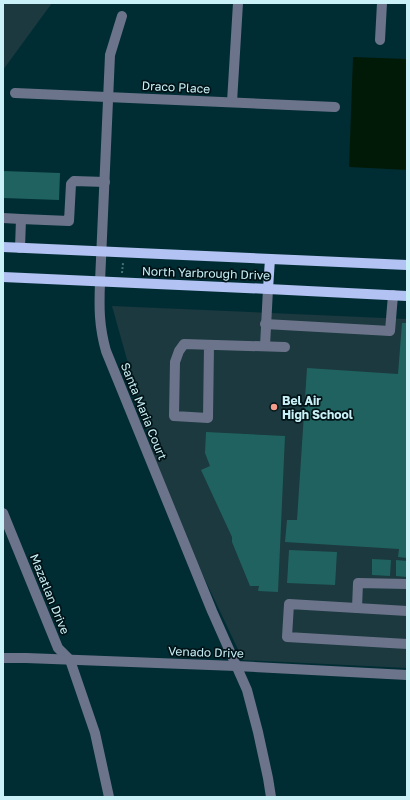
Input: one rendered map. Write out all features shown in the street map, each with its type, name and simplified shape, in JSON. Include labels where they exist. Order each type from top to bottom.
[{"type":"main road","name":"North Yarbrough Drive","points":[[3,247],[407,265]]},
{"type":"main road","points":[[268,289],[270,259]]},
{"type":"main road","name":"North Yarbrough Drive","points":[[3,277],[407,296]]},
{"type":"street","points":[[232,102],[238,3]]},
{"type":"street","points":[[380,40],[382,3]]},
{"type":"street","name":"Santa Maria Court","points":[[122,16],[110,55],[100,282],[99,316],[101,334],[106,351],[209,604],[247,690],[258,732],[271,797]]},
{"type":"street","name":"Draco Place","points":[[15,93],[335,107]]},
{"type":"street","points":[[3,218],[69,221],[71,184],[74,181],[104,182]]},
{"type":"street","points":[[20,248],[21,219]]},
{"type":"street","points":[[265,346],[268,289]]},
{"type":"street","points":[[265,324],[390,331],[393,295]]},
{"type":"street","points":[[209,345],[208,418],[174,416],[175,362],[179,351],[184,344],[285,347]]},
{"type":"street","name":"Mazatlan Drive","points":[[3,513],[58,648],[70,660],[95,734],[109,797]]},
{"type":"street","points":[[357,608],[358,583],[407,584]]},
{"type":"street","points":[[407,611],[289,604],[288,637],[407,644]]},
{"type":"street","name":"Venado Drive","points":[[3,658],[236,666],[407,675]]},
{"type":"path","points":[[122,276],[123,262]]},
{"type":"shaded area","points":[[3,3],[52,3],[3,70]]},
{"type":"shaded area","points":[[353,57],[407,59],[407,170],[349,167]]},
{"type":"shaded area","name":"Bel Air High School","points":[[112,306],[407,319],[407,668],[243,660],[165,495]]},
{"type":"building","points":[[3,171],[60,173],[59,200],[3,198]]},
{"type":"building","points":[[402,323],[407,323],[407,558],[398,557],[399,549],[285,542],[287,520],[297,520],[307,368],[398,374]]},
{"type":"building","points":[[206,432],[285,436],[278,592],[258,591],[259,586],[250,586],[232,542],[232,537],[201,470],[210,466],[205,453]]},
{"type":"building","points":[[289,550],[337,552],[335,585],[287,583]]},
{"type":"building","points":[[372,559],[391,560],[390,576],[372,575]]},
{"type":"building","points":[[396,560],[407,561],[407,577],[396,576]]},
{"type":"place","name":"Bel Air High School","points":[[274,407]]}]
